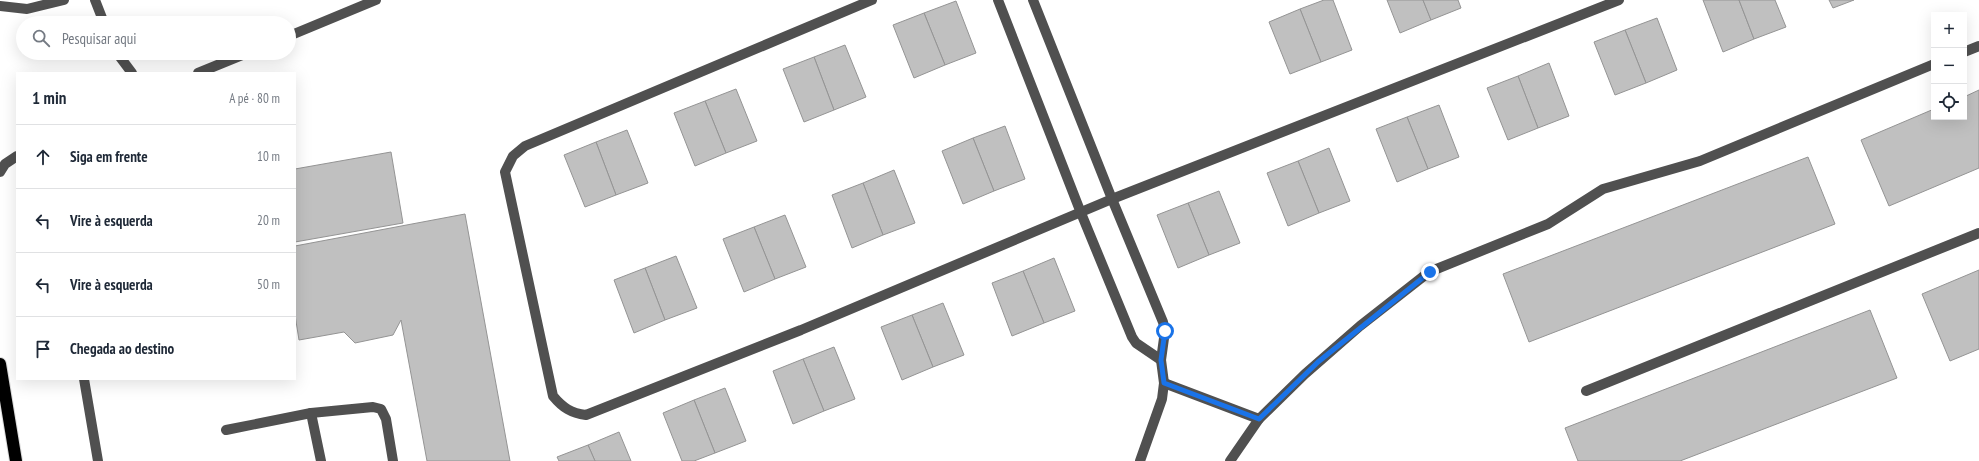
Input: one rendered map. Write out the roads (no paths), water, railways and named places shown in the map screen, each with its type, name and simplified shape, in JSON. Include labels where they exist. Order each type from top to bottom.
[{"type":"highway","points":[[0,364],[16,461]]},
{"type":"street","points":[[0,6],[27,9],[64,0]]},
{"type":"street","points":[[95,0],[101,16]]},
{"type":"street","points":[[296,33],[376,0]]},
{"type":"street","points":[[872,0],[526,146],[513,156],[505,172],[553,396],[563,408],[576,414],[586,415],[801,330],[1112,200],[1619,0]]},
{"type":"street","points":[[998,0],[1081,214],[1132,337],[1136,343],[1161,360]]},
{"type":"street","points":[[1033,0],[1112,200],[1163,322],[1165,331],[1161,360],[1164,383],[1162,399],[1140,461]]},
{"type":"street","points":[[1967,51],[1979,46]]},
{"type":"street","points":[[122,60],[131,72]]},
{"type":"street","points":[[200,72],[230,60]]},
{"type":"street","points":[[1230,461],[1259,419],[1318,362],[1430,272],[1548,224],[1603,189],[1700,161],[1931,65]]},
{"type":"street","points":[[0,172],[5,164],[16,157]]},
{"type":"street","points":[[1586,392],[1979,233]]},
{"type":"street","points":[[84,380],[98,461]]},
{"type":"street","points":[[1164,383],[1259,419]]},
{"type":"street","points":[[226,430],[311,413],[373,407],[381,409],[386,419],[393,461]]},
{"type":"street","points":[[311,413],[321,461]]}]
